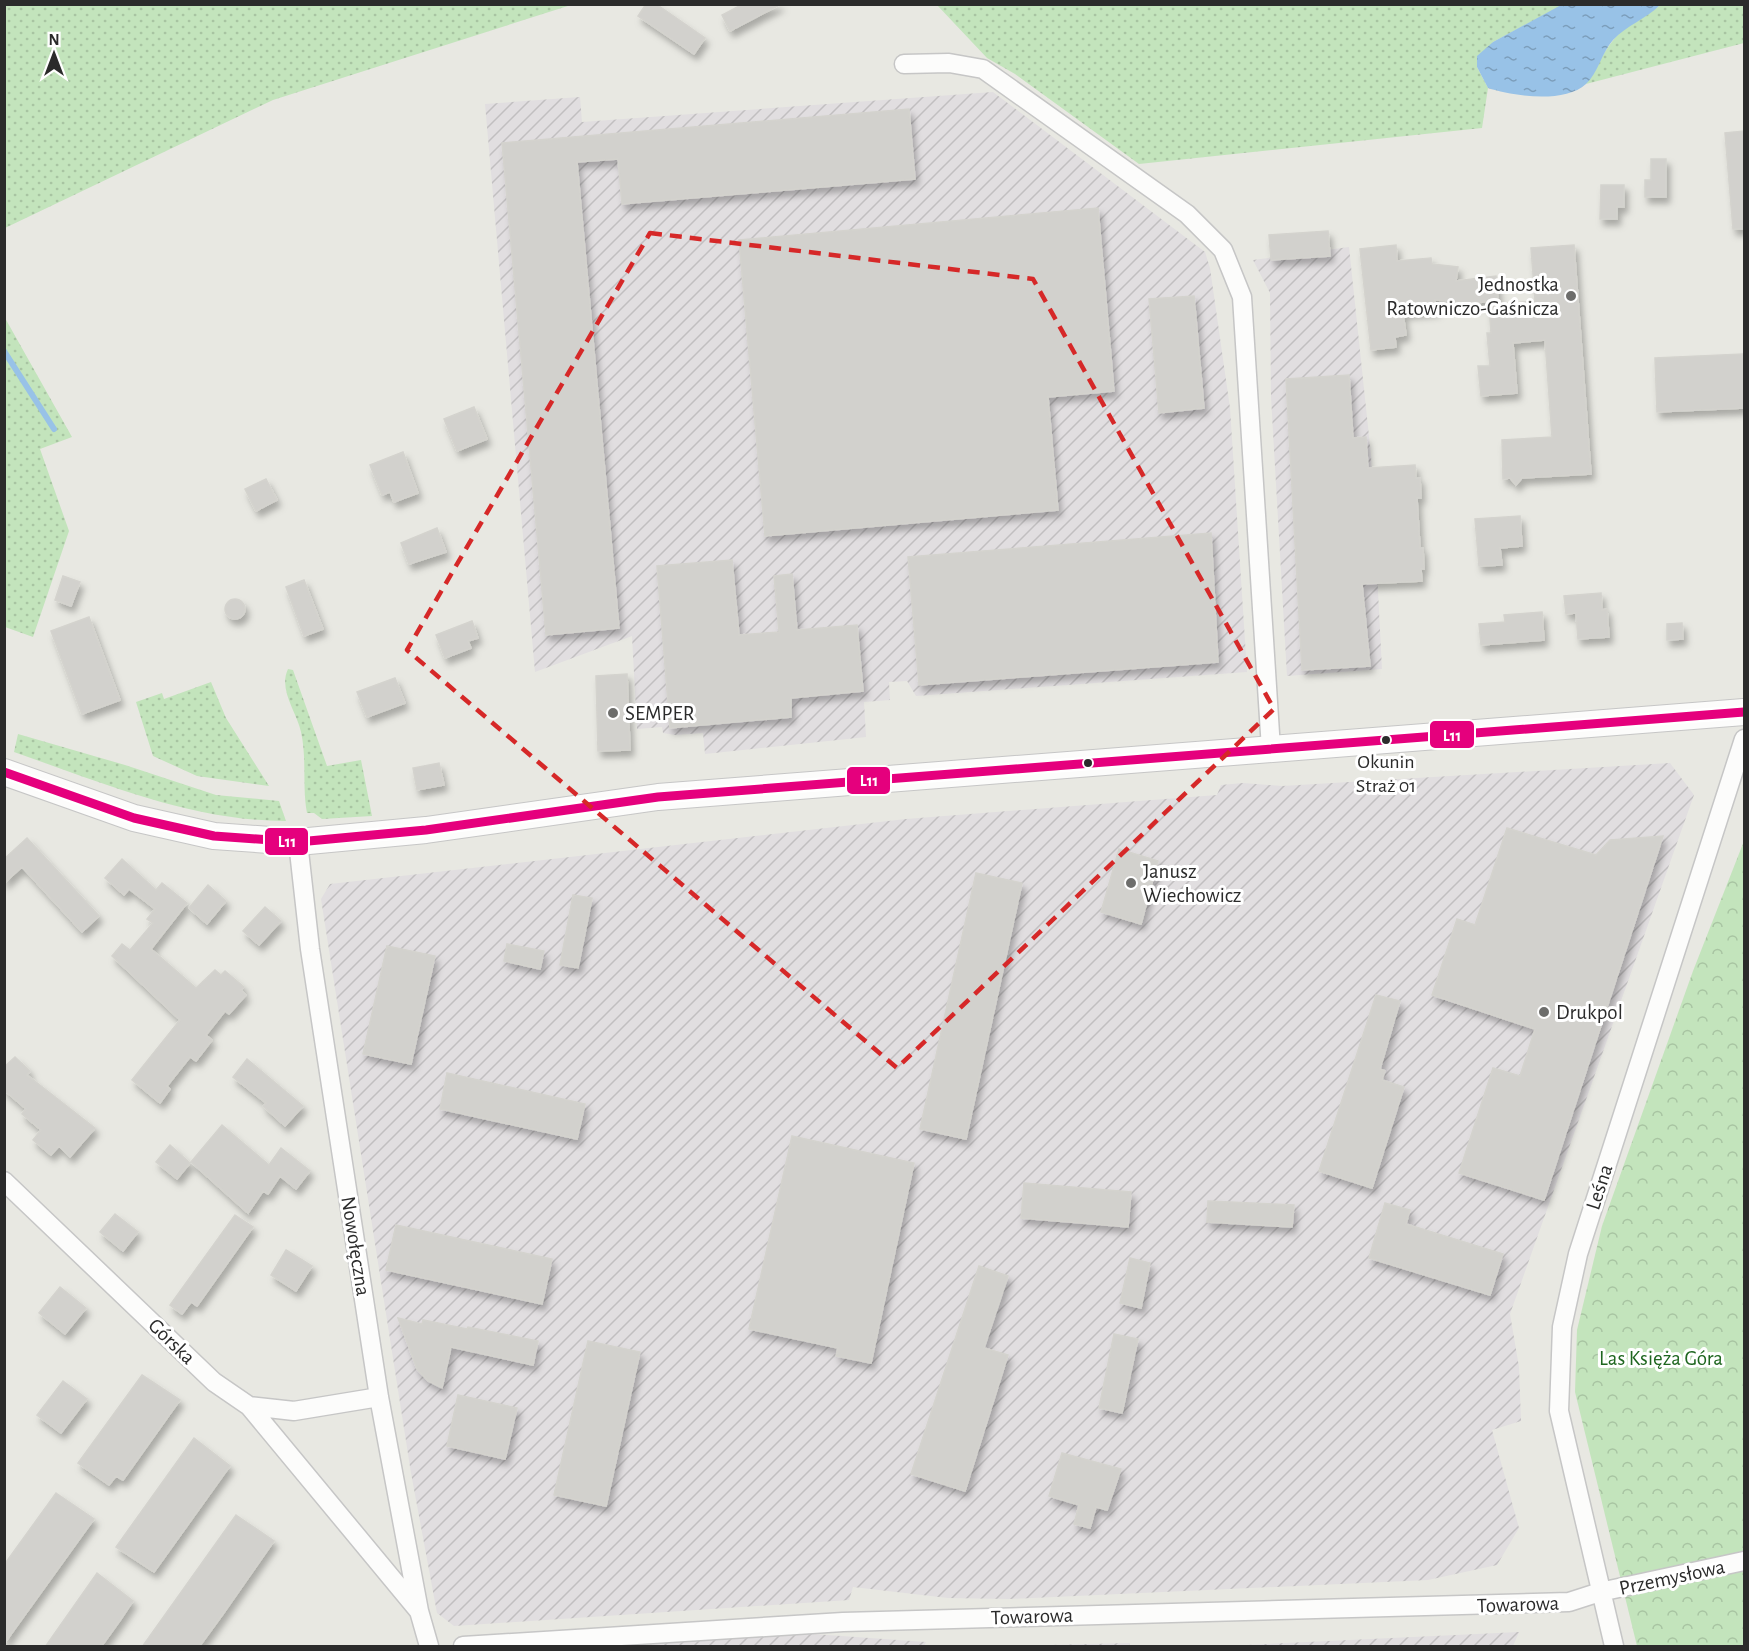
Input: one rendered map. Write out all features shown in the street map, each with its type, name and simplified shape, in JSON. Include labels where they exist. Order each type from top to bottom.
[{"type":"main road","points":[[4,772],[134,818],[214,836],[298,842],[426,830],[658,797],[1744,712]]},
{"type":"street","points":[[904,64],[949,63],[983,69],[1187,214],[1223,250],[1242,297],[1271,749]]},
{"type":"street","name":"Leśna","points":[[1614,1647],[1559,1411],[1562,1327],[1578,1254],[1744,739]]},
{"type":"street","name":"Nowołęczna","points":[[298,842],[310,949],[379,1397],[419,1611],[429,1647]]},
{"type":"street","name":"Górska","points":[[4,1181],[214,1382],[249,1406],[294,1411],[379,1397]]},
{"type":"street","points":[[249,1406],[419,1611]]},
{"type":"street","name":"Przemysłowa","points":[[1600,1592],[1744,1561]]},
{"type":"street","name":"Towarowa","points":[[463,1647],[843,1622],[1569,1602],[1600,1592]]},
{"type":"highlighted area","points":[[650,233],[1033,279],[1274,709],[897,1068],[407,650]]},
{"type":"shaded area","points":[[993,92],[1205,252],[1210,268],[1230,408],[1247,672],[916,696],[907,681],[889,682],[890,700],[864,702],[866,737],[705,754],[703,733],[675,735],[663,733],[662,727],[637,729],[632,636],[535,672],[485,104],[580,97],[582,122]]},
{"type":"shaded area","points":[[1349,247],[1371,455],[1382,669],[1287,676],[1271,397],[1270,293],[1253,260]]},
{"type":"shaded area","points":[[1670,763],[1694,795],[1510,1314],[1519,1367],[1521,1421],[1492,1430],[1519,1528],[1497,1565],[1428,1580],[1009,1599],[948,1598],[853,1587],[849,1600],[454,1626],[437,1613],[411,1473],[321,899],[330,884],[906,819],[1217,795],[1221,785],[1243,783],[1282,786]]},
{"type":"shaded area","points":[[785,1632],[926,1642],[924,1646],[634,1646]]},
{"type":"shaded area","points":[[1519,1632],[1513,1646],[1225,1646]]},
{"type":"shaded area","points":[[1130,1643],[1129,1646],[1004,1646]]},
{"type":"green space","points":[[5,4],[571,5],[273,100],[5,228]]},
{"type":"green space","points":[[937,5],[1563,5],[1493,42],[1477,67],[1488,88],[1482,128],[1139,164],[1015,74],[987,58]]},
{"type":"green space","points":[[1660,5],[1744,5],[1744,43],[1586,84],[1604,53],[1621,31]]},
{"type":"green space","points":[[5,318],[72,437],[40,449],[69,531],[33,637],[5,627]]},
{"type":"green space","points":[[288,669],[293,670],[327,766],[361,760],[372,816],[322,819],[314,813],[307,813],[303,742],[285,685]]},
{"type":"green space","points":[[211,682],[226,718],[269,786],[197,776],[153,756],[136,702],[162,693],[164,699]]},
{"type":"green space","points":[[18,734],[125,765],[216,795],[279,801],[286,821],[216,815],[114,787],[14,752]]},
{"type":"green space","name":"Las Księża Góra","points":[[1744,841],[1744,1646],[1637,1646],[1575,1392],[1577,1330],[1602,1226],[1693,971]]},
{"type":"water","points":[[1563,4],[1660,5],[1613,40],[1590,79],[1576,90],[1552,96],[1524,96],[1488,88],[1477,67],[1477,56],[1493,42]]},
{"type":"building","points":[[646,4],[656,4],[705,38],[694,54],[638,16]]},
{"type":"building","points":[[743,4],[781,4],[730,31],[722,15]]},
{"type":"building","points":[[909,109],[915,179],[622,204],[618,159],[577,162],[619,628],[546,635],[502,143]]},
{"type":"building","points":[[1744,131],[1744,229],[1733,229],[1725,133]]},
{"type":"building","points":[[1651,159],[1666,159],[1666,197],[1645,197],[1645,180],[1651,180]]},
{"type":"building","points":[[1601,185],[1624,185],[1624,207],[1617,207],[1617,219],[1600,219]]},
{"type":"building","points":[[1098,208],[1114,391],[1048,397],[1058,510],[765,536],[739,240]]},
{"type":"building","points":[[1328,231],[1330,256],[1271,260],[1269,235]]},
{"type":"building","points":[[1396,245],[1397,261],[1431,258],[1432,264],[1458,267],[1456,281],[1496,276],[1498,301],[1472,303],[1435,300],[1436,310],[1403,313],[1406,335],[1395,337],[1396,347],[1371,350],[1360,249]]},
{"type":"building","points":[[1574,245],[1591,474],[1522,478],[1516,485],[1510,478],[1503,479],[1502,440],[1552,437],[1545,340],[1513,343],[1517,393],[1481,396],[1478,366],[1490,366],[1487,333],[1491,333],[1489,305],[1535,301],[1531,248]]},
{"type":"building","points":[[1194,296],[1204,408],[1159,413],[1149,299]]},
{"type":"building","points":[[1743,354],[1744,408],[1657,412],[1655,358]]},
{"type":"building","points":[[1349,375],[1353,438],[1366,437],[1368,468],[1415,465],[1416,478],[1420,478],[1421,498],[1417,498],[1420,548],[1423,548],[1424,569],[1421,569],[1422,581],[1362,584],[1370,666],[1302,670],[1286,379]]},
{"type":"building","points":[[474,407],[487,439],[457,451],[444,419]]},
{"type":"building","points":[[403,452],[418,493],[394,502],[390,492],[382,495],[370,465]]},
{"type":"building","points":[[266,479],[277,500],[256,511],[245,489]]},
{"type":"building","points":[[1520,516],[1522,546],[1500,548],[1502,565],[1479,566],[1475,519]]},
{"type":"building","points":[[437,528],[446,552],[409,564],[401,543]]},
{"type":"building","points":[[1211,533],[1218,662],[919,685],[908,557]]},
{"type":"building","points":[[732,560],[739,635],[779,632],[774,576],[792,574],[797,630],[857,625],[863,691],[791,698],[791,717],[670,728],[657,566]]},
{"type":"building","points":[[63,576],[80,582],[71,606],[55,600]]},
{"type":"building","points":[[304,580],[323,629],[304,636],[286,587]]},
{"type":"building","points":[[1601,593],[1602,610],[1607,609],[1609,637],[1578,639],[1576,613],[1566,614],[1564,596]]},
{"type":"building","points":[[235,599],[242,602],[245,609],[242,616],[235,619],[228,616],[225,609],[228,602]]},
{"type":"building","points":[[1542,612],[1544,640],[1481,645],[1479,624],[1505,622],[1504,615]]},
{"type":"building","points":[[89,617],[120,700],[82,714],[51,631]]},
{"type":"building","points":[[472,621],[478,638],[468,641],[471,648],[445,658],[436,635]]},
{"type":"building","points":[[1682,623],[1683,639],[1667,640],[1667,624]]},
{"type":"building","name":"SEMPER","points":[[627,674],[630,750],[598,751],[596,676]]},
{"type":"building","points":[[395,678],[405,703],[367,717],[357,692]]},
{"type":"building","points":[[439,763],[444,785],[417,790],[413,768]]},
{"type":"building","name":"Drukpol","points":[[1507,828],[1596,855],[1610,840],[1663,836],[1544,1200],[1459,1173],[1493,1068],[1520,1076],[1535,1029],[1432,995],[1457,919],[1475,925]]},
{"type":"building","points":[[27,838],[99,916],[82,932],[22,867],[4,883],[4,859]]},
{"type":"building","name":"Janusz Wiechowicz","points":[[1119,849],[1158,861],[1141,924],[1101,912]]},
{"type":"building","points":[[122,859],[156,890],[162,883],[187,903],[151,949],[196,988],[215,970],[221,975],[225,971],[244,987],[241,990],[246,995],[229,1014],[225,1011],[206,1035],[212,1040],[196,1061],[190,1057],[167,1086],[170,1089],[160,1103],[132,1080],[180,1020],[112,956],[122,944],[130,950],[153,923],[147,919],[155,909],[129,889],[124,895],[105,878]]},
{"type":"building","points":[[976,873],[1022,883],[966,1139],[920,1129]]},
{"type":"building","points":[[208,885],[226,901],[207,924],[189,908]]},
{"type":"building","points":[[573,895],[592,898],[578,968],[560,965]]},
{"type":"building","points":[[265,907],[281,921],[259,945],[243,931]]},
{"type":"building","points":[[507,944],[544,951],[540,969],[504,961]]},
{"type":"building","points":[[387,946],[435,956],[411,1064],[363,1054]]},
{"type":"building","points":[[1376,995],[1400,1001],[1380,1069],[1385,1071],[1382,1080],[1404,1087],[1372,1188],[1319,1171]]},
{"type":"building","points":[[15,1057],[30,1071],[27,1075],[95,1128],[70,1157],[59,1146],[51,1155],[33,1140],[41,1130],[22,1114],[26,1109],[4,1090],[4,1067]]},
{"type":"building","points":[[247,1059],[303,1106],[285,1126],[263,1106],[266,1103],[233,1077]]},
{"type":"building","points":[[447,1073],[585,1104],[577,1139],[440,1109]]},
{"type":"building","points":[[222,1125],[269,1165],[281,1148],[310,1171],[296,1189],[280,1176],[268,1194],[263,1191],[248,1213],[191,1162]]},
{"type":"building","points":[[792,1136],[914,1163],[871,1363],[836,1356],[838,1348],[749,1329]]},
{"type":"building","points":[[170,1145],[190,1163],[177,1179],[156,1162]]},
{"type":"building","points":[[1024,1183],[1131,1192],[1128,1227],[1021,1218]]},
{"type":"building","points":[[1208,1201],[1294,1205],[1292,1227],[1207,1222]]},
{"type":"building","points":[[1385,1203],[1410,1210],[1406,1224],[1503,1254],[1490,1295],[1369,1258]]},
{"type":"building","points":[[115,1214],[138,1232],[123,1251],[100,1232]]},
{"type":"building","points":[[235,1215],[253,1227],[197,1306],[191,1302],[182,1314],[170,1305]]},
{"type":"building","points":[[396,1225],[552,1259],[542,1304],[386,1270]]},
{"type":"building","points":[[286,1250],[312,1266],[296,1291],[271,1275]]},
{"type":"building","points":[[1130,1258],[1150,1263],[1141,1308],[1120,1303]]},
{"type":"building","points":[[979,1266],[1008,1276],[984,1348],[1008,1355],[965,1491],[911,1474]]},
{"type":"building","points":[[60,1287],[86,1308],[65,1334],[39,1313]]},
{"type":"building","points":[[398,1318],[422,1324],[423,1320],[467,1329],[468,1327],[538,1341],[533,1365],[451,1347],[442,1388],[428,1381],[417,1369]]},
{"type":"building","points":[[1114,1334],[1138,1339],[1122,1413],[1099,1408]]},
{"type":"building","points":[[588,1341],[640,1352],[606,1506],[554,1495]]},
{"type":"building","points":[[142,1375],[180,1400],[123,1480],[116,1476],[109,1485],[78,1463]]},
{"type":"building","points":[[63,1381],[87,1399],[61,1433],[37,1415]]},
{"type":"building","points":[[458,1395],[517,1408],[505,1459],[447,1446]]},
{"type":"building","points":[[194,1438],[230,1466],[154,1572],[116,1547]]},
{"type":"building","points":[[1062,1453],[1121,1469],[1107,1510],[1096,1507],[1090,1528],[1074,1524],[1079,1505],[1049,1496]]},
{"type":"building","points":[[56,1493],[94,1519],[4,1644],[4,1565]]},
{"type":"building","points":[[236,1515],[274,1541],[223,1614],[199,1647],[142,1647]]},
{"type":"building","points":[[97,1573],[133,1601],[121,1619],[101,1647],[45,1647]]},
{"type":"waterway","points":[[4,351],[54,429]]},
{"type":"transit line","name":"L11","points":[[4,772],[134,818],[214,836],[298,842],[426,830],[658,797],[1744,712]]},
{"type":"place","name":"Jednostka Ratowniczo-Gaśnicza","points":[[1571,296]]},
{"type":"place","name":"SEMPER","points":[[613,713]]},
{"type":"place","name":"Okunin Straż 01","points":[[1386,740]]},
{"type":"place","name":"Janusz Wiechowicz","points":[[1131,883]]},
{"type":"place","name":"Drukpol","points":[[1544,1012]]}]
